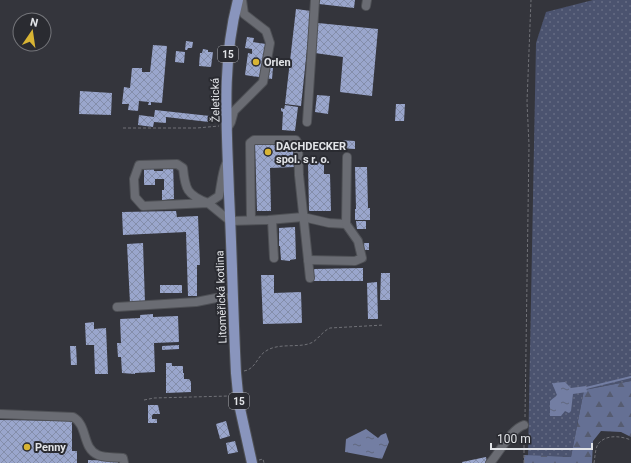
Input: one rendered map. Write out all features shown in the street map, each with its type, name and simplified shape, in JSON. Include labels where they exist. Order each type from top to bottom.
[{"type":"main road","name":"Želetická","points":[[227,128],[227,60],[238,0]]},
{"type":"main road","name":"Litoměřická kotlina","points":[[227,128],[232,297],[236,373],[238,396],[252,463]]},
{"type":"lane","points":[[227,128],[231,122],[234,111],[263,82],[270,43],[266,31],[244,14],[242,0]]},
{"type":"lane","points":[[307,122],[315,0]]},
{"type":"lane","points":[[251,220],[250,141],[297,141],[299,175],[310,278]]},
{"type":"lane","points":[[308,260],[355,261],[362,258],[358,241],[346,224],[347,157]]},
{"type":"lane","points":[[228,162],[224,168],[222,186],[218,196],[208,203],[143,206],[135,197],[134,179],[139,165],[177,164],[182,168],[185,184],[194,197],[208,203],[230,221],[272,220],[303,217],[329,223],[346,224]]},
{"type":"lane","points":[[272,220],[274,258]]},
{"type":"lane","points":[[117,307],[196,302],[216,298],[232,297]]},
{"type":"lane","points":[[0,414],[73,417],[80,422],[92,452],[101,456],[123,458],[124,463]]},
{"type":"lane","points":[[490,463],[498,455],[513,432],[520,426],[524,425]]},
{"type":"path","points":[[524,463],[528,160],[527,102],[531,0]]},
{"type":"path","points":[[123,128],[227,128]]},
{"type":"path","points":[[236,373],[250,370],[266,351],[274,347],[313,342],[324,331],[330,328],[384,325]]},
{"type":"path","points":[[144,400],[154,398],[238,396]]},
{"type":"path","points":[[594,463],[598,445],[604,439],[616,436],[631,440]]},
{"type":"shaded area","points":[[593,0],[631,0],[631,381],[584,390],[571,457],[528,456],[536,43],[546,12]]},
{"type":"green space","points":[[631,381],[631,437],[621,432],[601,431],[593,441],[592,463],[524,463],[524,455],[571,457],[584,390]]},
{"type":"water","points":[[565,382],[571,388],[586,386],[587,392],[573,394],[571,411],[569,413],[565,411],[561,416],[550,416],[550,401],[557,395],[552,383]]},
{"type":"water","points":[[366,429],[378,438],[386,433],[389,442],[382,459],[345,452],[346,439]]},
{"type":"building","points":[[320,0],[355,0],[354,8],[319,4]]},
{"type":"building","points":[[296,9],[311,11],[301,106],[285,104]]},
{"type":"building","points":[[318,23],[378,29],[372,96],[340,92],[343,57],[315,53]]},
{"type":"building","points":[[247,37],[254,38],[253,42],[266,44],[262,66],[273,68],[272,79],[245,75],[248,53],[252,54],[252,49],[245,48]]},
{"type":"building","points":[[186,41],[193,42],[192,48],[185,50]]},
{"type":"building","points":[[153,45],[167,46],[162,103],[151,102],[151,105],[148,105],[149,102],[139,101],[138,111],[128,110],[129,104],[122,104],[124,87],[130,88],[132,68],[142,68],[142,72],[150,72]]},
{"type":"building","points":[[203,49],[208,50],[208,52],[213,52],[211,67],[199,66],[200,53],[202,53]]},
{"type":"building","points":[[176,51],[185,52],[184,63],[175,62]]},
{"type":"building","points":[[80,91],[112,93],[111,115],[79,114]]},
{"type":"building","points":[[317,95],[330,96],[328,114],[315,112]]},
{"type":"building","points":[[396,104],[405,104],[404,121],[395,121]]},
{"type":"building","points":[[285,105],[298,107],[295,131],[282,130],[283,112],[281,111],[281,108],[284,109]]},
{"type":"building","points":[[155,110],[210,116],[209,122],[166,117],[166,123],[154,122],[153,127],[138,125],[139,115],[154,117]]},
{"type":"building","points":[[338,140],[355,141],[355,149],[337,148]]},
{"type":"building","points":[[293,143],[294,167],[270,168],[271,211],[257,211],[255,144]]},
{"type":"building","points":[[163,160],[173,160],[174,199],[162,200],[164,179],[155,179],[155,185],[144,185],[144,166],[154,166],[154,171],[163,171]]},
{"type":"building","points":[[308,162],[324,162],[324,174],[330,174],[331,211],[309,211]]},
{"type":"building","points":[[355,167],[367,167],[368,208],[370,208],[370,220],[355,220]]},
{"type":"building","points":[[176,211],[177,217],[198,216],[200,265],[197,265],[197,296],[188,296],[186,232],[123,235],[122,212]]},
{"type":"building","points":[[356,221],[366,221],[366,229],[357,229]]},
{"type":"building","points":[[295,227],[296,259],[290,261],[281,260],[279,228]]},
{"type":"building","points":[[143,243],[145,303],[130,303],[127,244]]},
{"type":"building","points":[[364,243],[369,243],[369,250],[364,250]]},
{"type":"building","points":[[363,268],[363,281],[314,281],[314,269]]},
{"type":"building","points":[[381,273],[390,273],[390,300],[380,300]]},
{"type":"building","points":[[261,275],[274,275],[274,293],[301,292],[302,323],[263,324]]},
{"type":"building","points":[[377,282],[378,319],[368,319],[367,283]]},
{"type":"building","points":[[160,285],[182,285],[182,293],[160,293]]},
{"type":"building","points":[[153,314],[153,317],[178,316],[179,342],[154,343],[155,372],[135,374],[122,373],[121,357],[118,357],[117,343],[121,343],[120,319],[140,318],[140,315]]},
{"type":"building","points":[[94,322],[94,329],[106,328],[108,374],[95,374],[94,345],[86,345],[85,323]]},
{"type":"building","points":[[179,345],[179,349],[162,350],[162,346]]},
{"type":"building","points":[[70,346],[76,346],[77,365],[71,365]]},
{"type":"building","points":[[166,363],[172,363],[172,366],[183,366],[184,379],[189,379],[191,382],[191,392],[166,393]]},
{"type":"building","points":[[148,405],[158,405],[160,414],[153,414],[152,416],[152,419],[157,419],[157,423],[148,423]]},
{"type":"building","points":[[0,420],[72,421],[72,451],[77,451],[77,463],[0,463]]},
{"type":"building","points":[[226,421],[230,436],[220,439],[216,424]]},
{"type":"building","points":[[235,441],[238,452],[228,454],[226,443]]},
{"type":"building","points":[[486,457],[487,463],[462,463],[462,462]]},
{"type":"building","points":[[88,460],[118,461],[118,463],[88,463]]},
{"type":"waterway","points":[[586,388],[631,377]]},
{"type":"place","name":"Orlen","points":[[256,62]]},
{"type":"place","name":"DACHDECKER spol. s r. o.","points":[[268,152]]},
{"type":"place","name":"Penny","points":[[27,447]]}]
